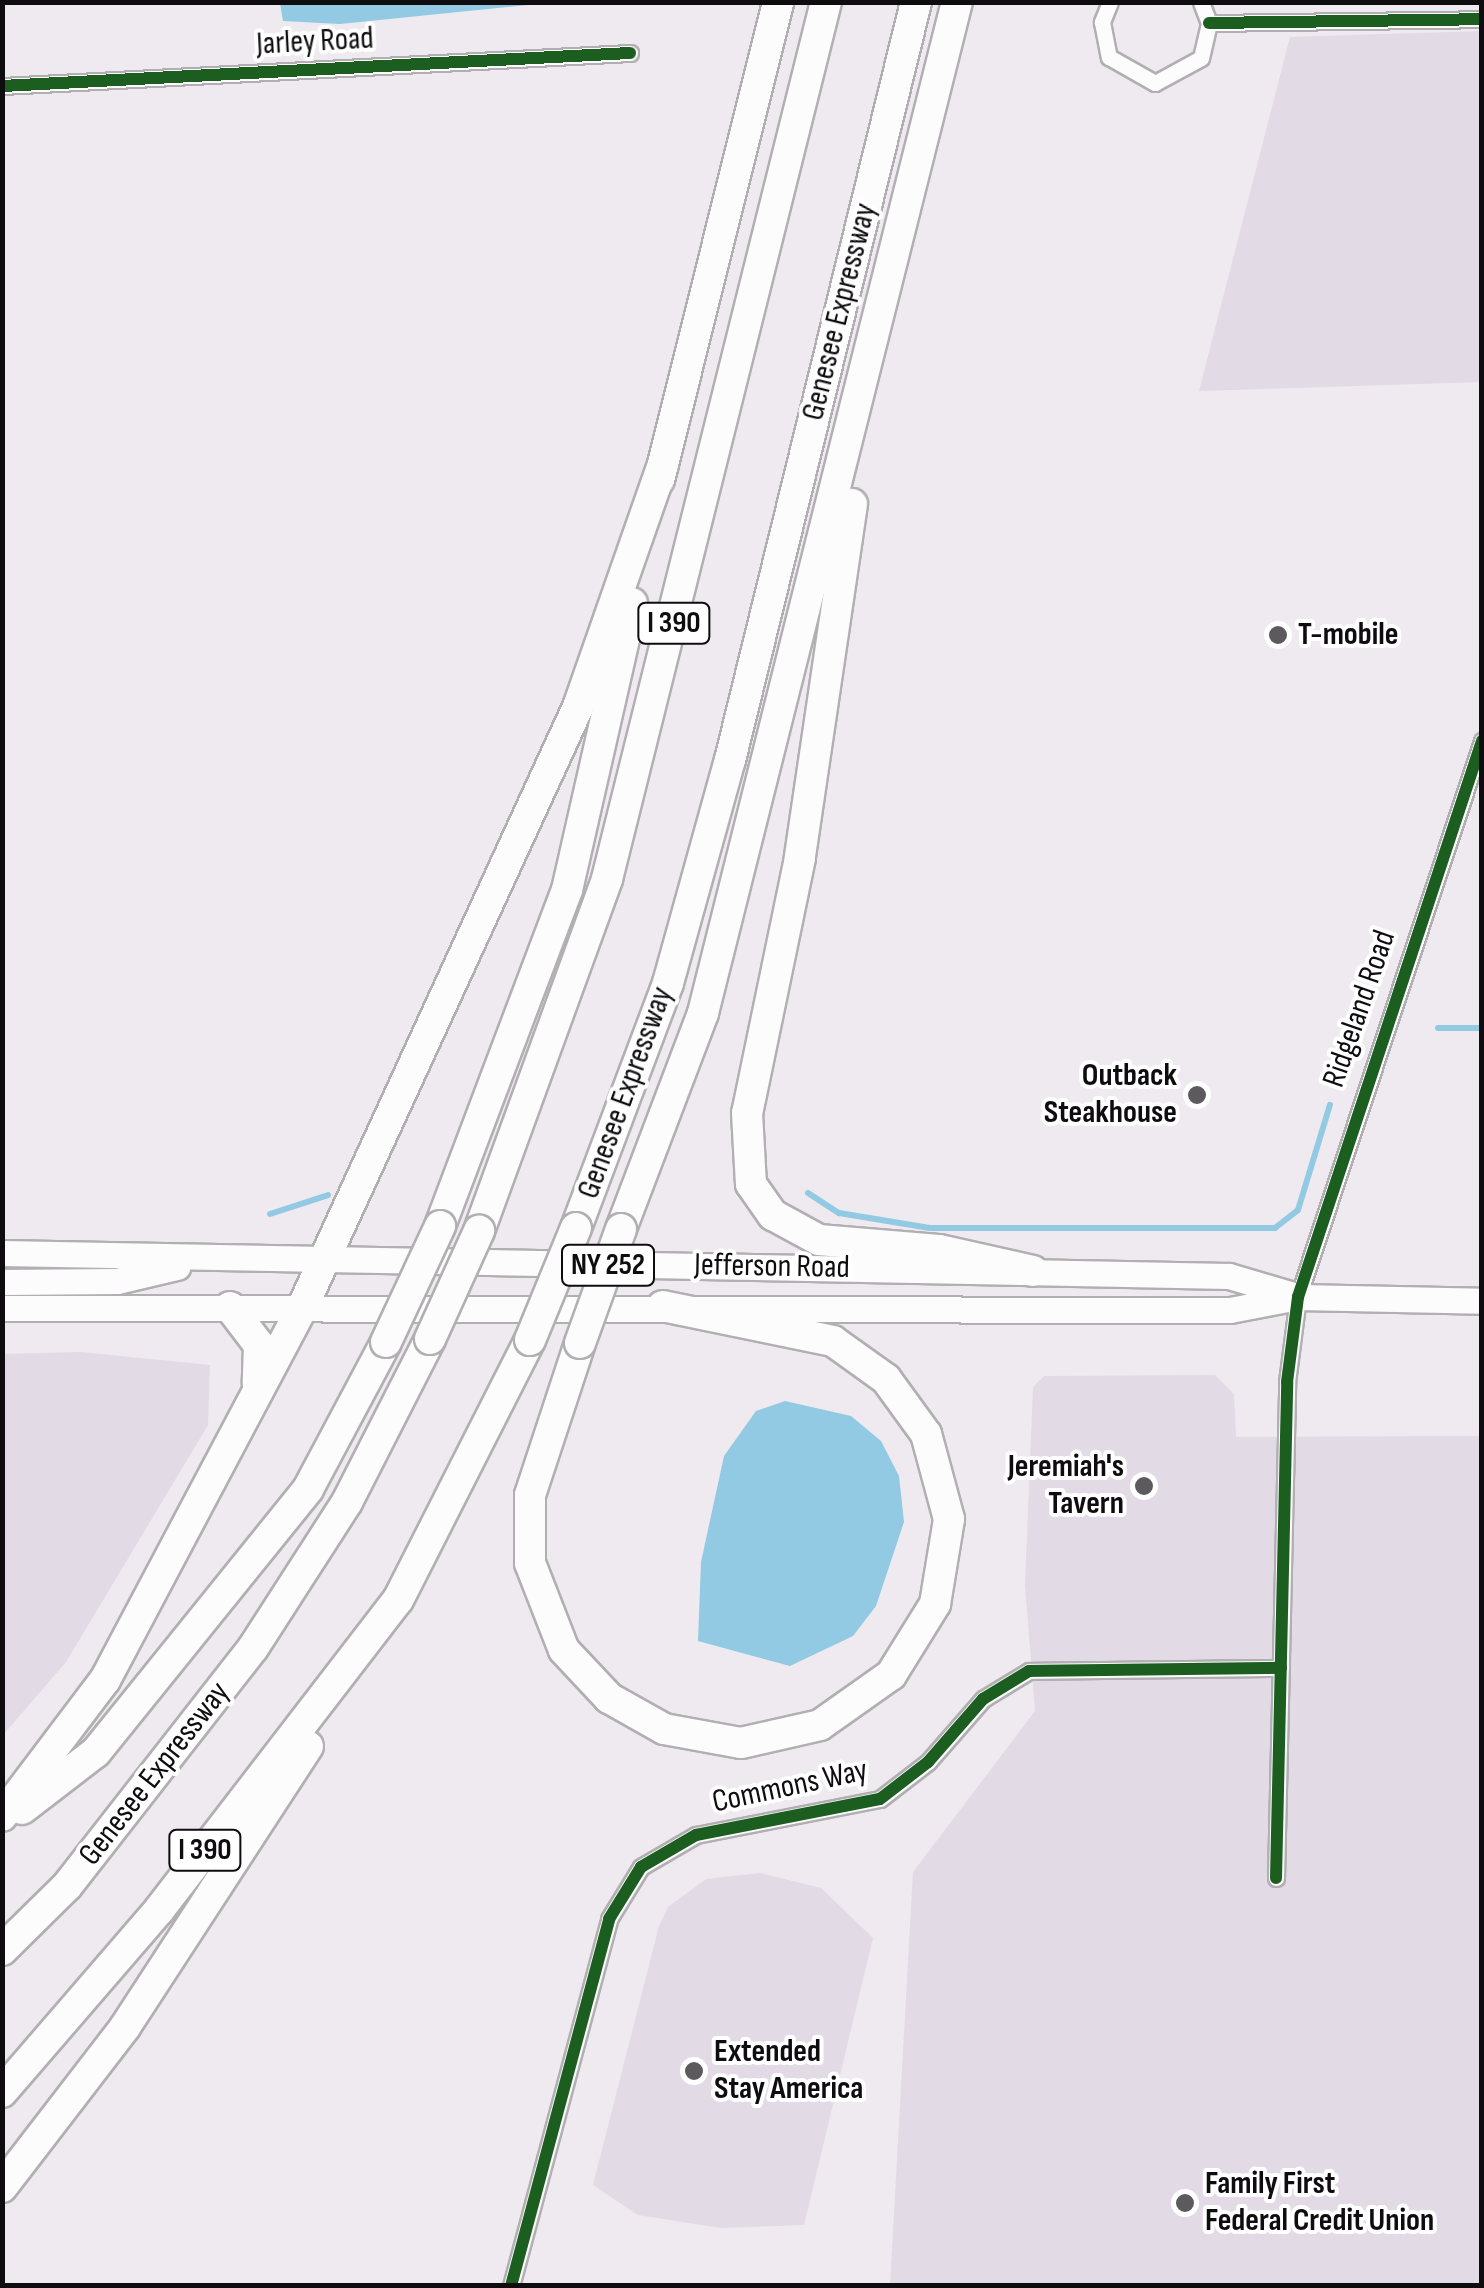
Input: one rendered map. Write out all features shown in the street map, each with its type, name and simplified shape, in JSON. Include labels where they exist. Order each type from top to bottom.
[{"type":"highway","points":[[2,1824],[96,1752],[308,1489],[386,1342],[440,1226],[567,890],[663,464],[778,2]]},
{"type":"highway","name":"Genesee Expressway","points":[[2,1950],[67,1886],[253,1648],[347,1502],[430,1339],[479,1231],[607,879],[826,2]]},
{"type":"highway","name":"Genesee Expressway","points":[[2,2092],[160,1910],[398,1600],[530,1340],[668,983],[730,760],[916,2]]},
{"type":"highway","points":[[663,1306],[833,1341],[886,1379],[926,1434],[948,1519],[935,1604],[890,1675],[820,1725],[740,1742],[664,1729],[582,1674],[549,1626],[530,1563],[530,1495],[580,1343],[703,1013],[875,346],[958,2]]},
{"type":"highway","points":[[875,346],[800,858],[747,1114],[748,1166],[759,1200],[796,1232],[1033,1271]]},
{"type":"highway","points":[[2,1816],[105,1680],[303,1306],[578,706],[663,464]]},
{"type":"highway","points":[[230,1306],[259,1345],[258,1391]]},
{"type":"highway","points":[[2,2187],[202,1915],[398,1600]]},
{"type":"main road","name":"Jefferson Road","points":[[2,1253],[1229,1276],[1298,1297]]},
{"type":"main road","points":[[2,1282],[117,1281],[216,1258]]},
{"type":"main road","name":"Jefferson Road","points":[[2,1308],[663,1306],[1230,1310],[1298,1297],[1482,1301]]},
{"type":"street","points":[[1110,2],[1103,40],[1137,80],[1189,71],[1209,23],[1201,2]]},
{"type":"street","points":[[1209,23],[1482,19]]},
{"type":"street","name":"Jarley Road","points":[[2,86],[630,53]]},
{"type":"street","name":"Ridgeland Road","points":[[1298,1297],[1482,742]]},
{"type":"street","points":[[1276,1878],[1298,1297]]},
{"type":"street","name":"Commons Way","points":[[512,2286],[609,1919],[641,1867],[696,1834],[880,1799],[928,1762],[983,1698],[1029,1672],[1281,1668]]},
{"type":"shaded area","points":[[1481,31],[1481,382],[1199,391],[1290,37]]},
{"type":"shaded area","points":[[81,1352],[210,1365],[208,1425],[66,1662],[3,1735],[3,1354]]},
{"type":"shaded area","points":[[1215,1375],[1234,1394],[1236,1437],[1481,1436],[1481,2285],[890,2286],[913,1872],[1035,1711],[1025,1585],[1033,1387],[1044,1376]]},
{"type":"shaded area","points":[[760,1873],[821,1888],[873,1938],[804,2225],[721,2228],[638,2215],[593,2185],[659,1926],[668,1907],[706,1879]]},
{"type":"water","points":[[280,2],[548,3],[340,24],[283,21]]},
{"type":"water","points":[[785,1401],[851,1416],[881,1441],[899,1476],[904,1522],[876,1606],[853,1636],[790,1666],[698,1641],[701,1562],[724,1456],[756,1411]]},
{"type":"waterway","points":[[1438,1028],[1482,1028]]},
{"type":"waterway","points":[[808,1193],[839,1213],[930,1228],[1275,1228],[1298,1210],[1330,1105]]},
{"type":"waterway","points":[[270,1214],[328,1195]]},
{"type":"cycle path","points":[[1209,23],[1482,19]]},
{"type":"cycle path","points":[[2,86],[630,53]]},
{"type":"cycle path","points":[[1276,1878],[1287,1382],[1298,1297],[1482,741]]},
{"type":"cycle path","points":[[511,2286],[609,1919],[641,1867],[696,1835],[880,1799],[928,1762],[983,1699],[1029,1671],[1281,1668]]},
{"type":"place","name":"T-mobile","points":[[1278,635]]},
{"type":"place","name":"Outback Steakhouse","points":[[1197,1095]]},
{"type":"place","name":"Jeremiah's Tavern","points":[[1144,1486]]},
{"type":"place","name":"Extended Stay America","points":[[694,2071]]},
{"type":"place","name":"Family First Federal Credit Union","points":[[1185,2203]]}]
